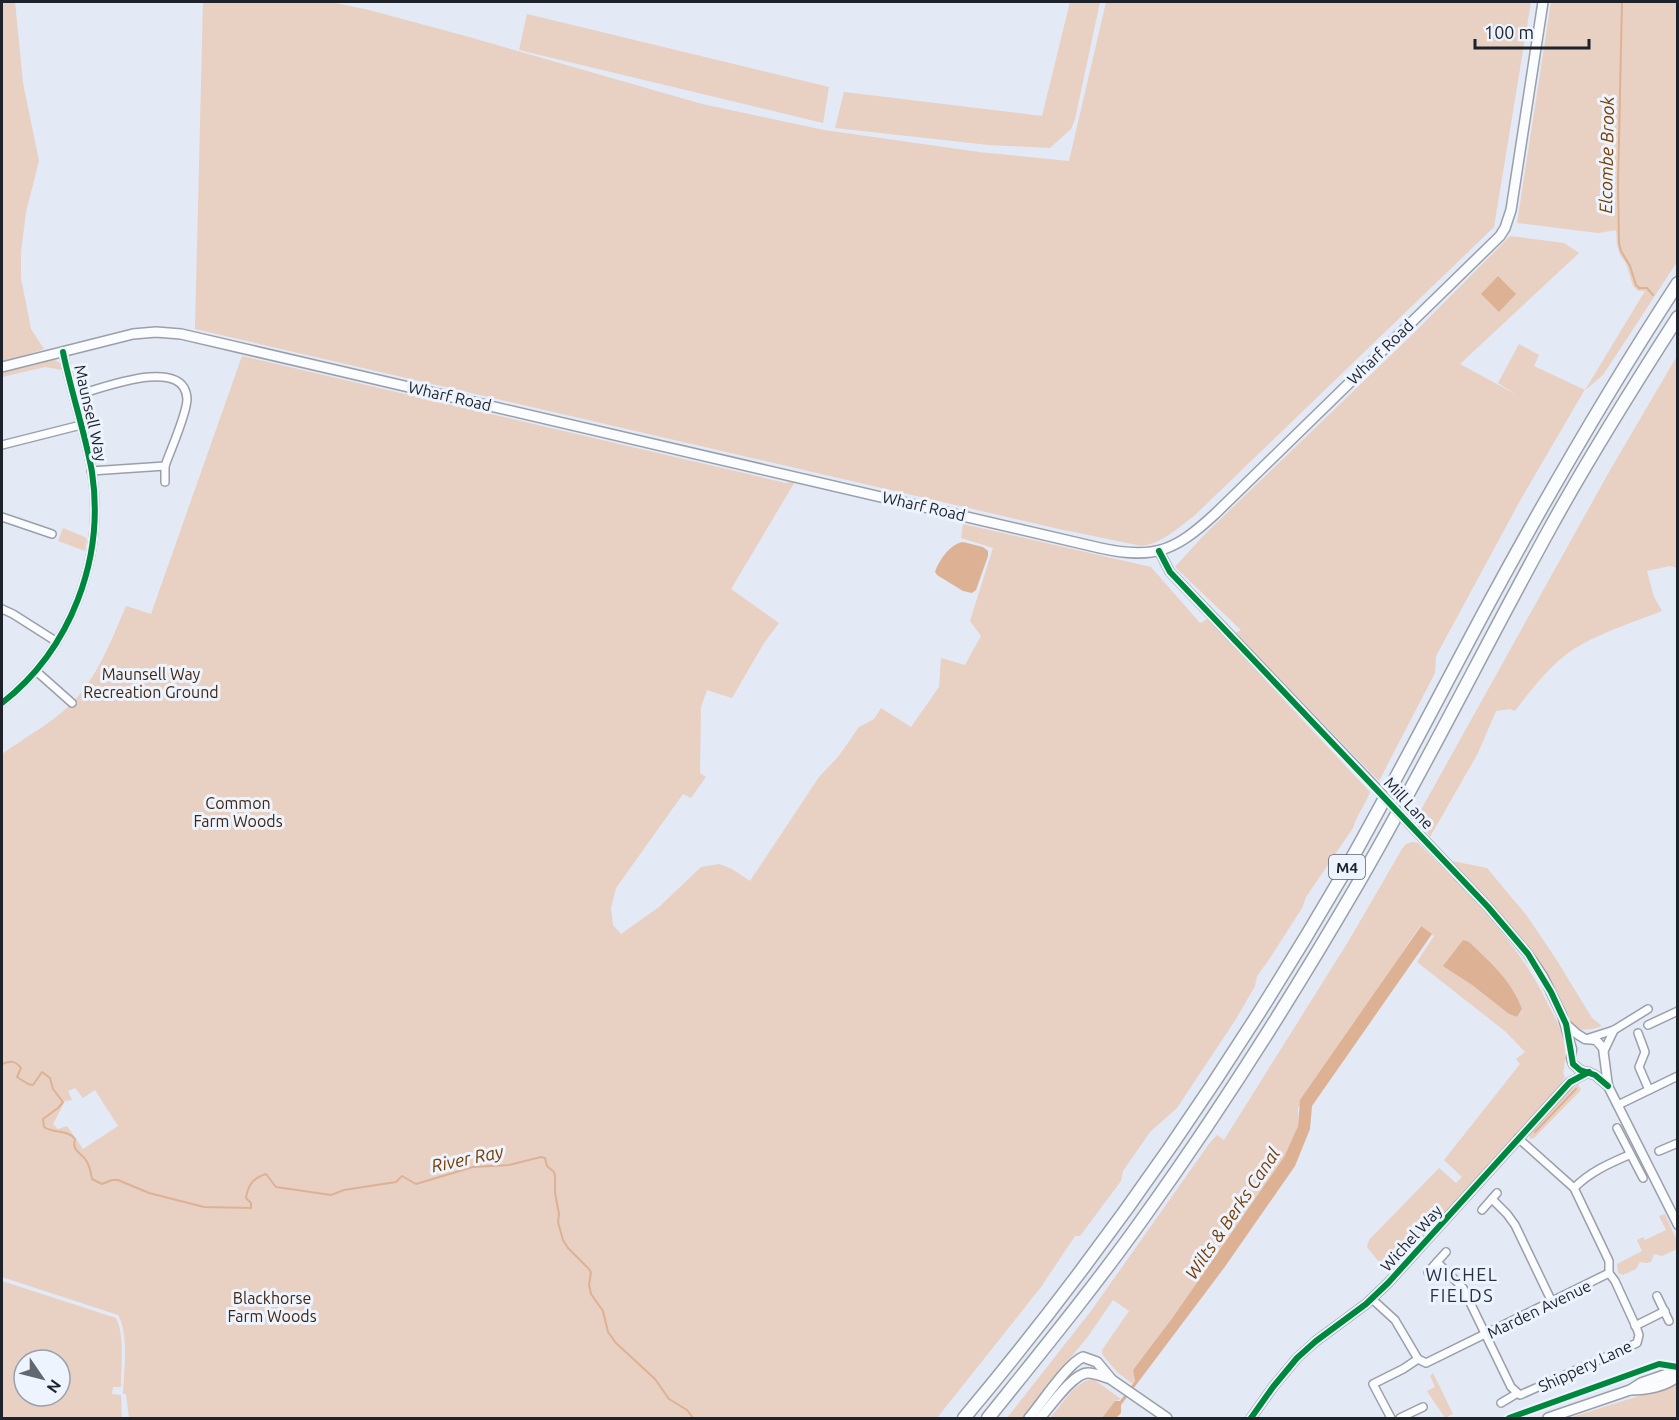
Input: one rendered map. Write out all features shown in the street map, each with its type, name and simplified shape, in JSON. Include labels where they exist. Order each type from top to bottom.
[{"type":"highway","name":"M4","points":[[964,1419],[1045,1319],[1128,1208],[1205,1097],[1279,981],[1389,792],[1495,592],[1568,461],[1613,383],[1677,283]]},
{"type":"highway","name":"M4","points":[[988,1419],[1057,1333],[1143,1218],[1219,1108],[1296,989],[1406,799],[1560,510],[1628,394],[1677,317]]},
{"type":"main road","name":"Wharf Road","points":[[2,367],[140,333],[181,334],[1112,550],[1141,554],[1159,551],[1189,536],[1215,514],[1500,236],[1511,210],[1543,2]]},
{"type":"main road","points":[[1029,1419],[1077,1359],[1086,1357],[1096,1362],[1112,1380],[1165,1417]]},
{"type":"main road","points":[[1548,1419],[1630,1390],[1641,1383],[1673,1372],[1677,1374]]},
{"type":"main road","points":[[1040,1419],[1078,1376],[1087,1373],[1112,1380]]},
{"type":"street","name":"Maunsell Way","points":[[2,703],[36,670],[57,642],[81,592],[88,567],[95,510],[92,471],[63,352]]},
{"type":"street","points":[[74,396],[139,378],[163,377],[178,382],[184,390],[186,404],[165,466],[165,482]]},
{"type":"street","points":[[2,445],[81,425]]},
{"type":"street","points":[[92,471],[165,466]]},
{"type":"street","points":[[2,517],[52,534]]},
{"type":"street","name":"Mill Lane","points":[[1159,551],[1170,572],[1365,776],[1520,943],[1543,976],[1566,1024],[1572,1049],[1572,1062]]},
{"type":"street","points":[[2,609],[57,642]]},
{"type":"street","points":[[36,670],[72,703]]},
{"type":"street","points":[[1572,1049],[1577,1042],[1614,1030],[1648,1009]]},
{"type":"street","points":[[1648,1025],[1677,1011]]},
{"type":"street","name":"Mill Lane","points":[[1566,1024],[1574,1032],[1599,1042],[1604,1056]]},
{"type":"street","points":[[1589,1072],[1598,1069],[1614,1030]]},
{"type":"street","points":[[1638,1033],[1645,1052],[1640,1067],[1649,1090]]},
{"type":"street","points":[[1604,1056],[1608,1086],[1677,1226]]},
{"type":"street","points":[[1572,1062],[1580,1070],[1589,1072],[1608,1086]]},
{"type":"street","points":[[1570,1082],[1572,1062]]},
{"type":"street","name":"Wichel Way","points":[[1251,1419],[1272,1387],[1297,1358],[1372,1299],[1404,1268],[1570,1082],[1589,1072]]},
{"type":"street","points":[[1618,1105],[1677,1076]]},
{"type":"street","points":[[1617,1128],[1629,1155],[1643,1178]]},
{"type":"street","name":"Marden Avenue","points":[[1418,1359],[1426,1363],[1430,1362],[1609,1273],[1609,1261],[1574,1188],[1518,1138]]},
{"type":"street","points":[[1659,1151],[1677,1143]]},
{"type":"street","points":[[1574,1188],[1599,1168],[1629,1155]]},
{"type":"street","points":[[1482,1210],[1494,1196],[1515,1225],[1552,1302]]},
{"type":"street","points":[[1428,1272],[1446,1252]]},
{"type":"street","name":"Shippery Lane","points":[[1437,1262],[1463,1288],[1516,1394]]},
{"type":"street","name":"Shippery Lane","points":[[1501,1403],[1516,1394],[1524,1394],[1633,1346],[1638,1340],[1635,1326],[1615,1281],[1609,1273]]},
{"type":"street","points":[[1657,1296],[1669,1321]]},
{"type":"street","points":[[1372,1299],[1395,1320],[1418,1359],[1373,1384],[1391,1419]]},
{"type":"street","name":"Shippery Lane","points":[[1635,1326],[1665,1311]]},
{"type":"street","points":[[1400,1419],[1423,1407]]},
{"type":"green space","points":[[2,2],[15,2],[23,83],[39,161],[26,212],[21,252],[21,278],[31,329],[44,349],[2,363]]},
{"type":"green space","points":[[203,2],[331,2],[469,37],[702,104],[824,130],[979,152],[1069,161],[1106,2],[1531,2],[1494,227],[1194,516],[1163,538],[1142,546],[1059,529],[195,329]]},
{"type":"green space","points":[[1070,2],[1100,2],[1075,119],[1071,129],[1050,148],[989,145],[835,128],[844,92],[1042,116]]},
{"type":"green space","points":[[1551,2],[1677,2],[1677,262],[1603,375],[1584,391],[1521,499],[1436,656],[1435,673],[1379,781],[1235,633],[1241,630],[1175,567],[1204,535],[1417,330],[1510,236],[1564,243],[1579,253],[1460,364],[1517,395],[1498,383],[1519,344],[1539,355],[1534,366],[1585,390],[1645,291],[1638,291],[1633,286],[1626,263],[1620,255],[1616,230],[1598,233],[1517,223]]},
{"type":"green space","points":[[527,14],[829,87],[823,123],[519,50]]},
{"type":"green space","points":[[242,356],[786,483],[796,480],[731,589],[779,623],[764,643],[732,698],[707,690],[701,707],[700,773],[706,777],[691,798],[683,794],[616,888],[611,908],[613,925],[621,934],[659,907],[701,867],[719,864],[732,869],[750,881],[819,777],[838,757],[859,727],[874,719],[881,708],[911,727],[939,687],[941,658],[965,665],[981,636],[970,621],[993,548],[961,538],[963,524],[1151,567],[1200,623],[1208,619],[1370,792],[1353,828],[1306,897],[1302,908],[1257,976],[1255,986],[1236,1019],[1177,1108],[1150,1132],[1123,1171],[1121,1181],[1080,1236],[1075,1236],[1041,1287],[937,1418],[129,1418],[126,1394],[123,1394],[124,1332],[118,1315],[2,1277],[2,754],[57,717],[82,692],[104,657],[126,606],[151,614]],"holes":[[[75,1088],[83,1098],[95,1090],[118,1126],[83,1149],[67,1126],[58,1129],[53,1124],[65,1101],[72,1100],[68,1091]]]},
{"type":"green space","points":[[1677,356],[1677,568],[1670,566],[1647,571],[1654,597],[1662,611],[1603,634],[1574,649],[1546,673],[1515,711],[1510,709],[1496,711],[1478,753],[1430,837],[1417,817],[1609,472]]},
{"type":"green space","points":[[51,358],[60,363],[63,370],[45,367],[2,377],[2,370]]},
{"type":"green space","points":[[63,528],[87,538],[85,551],[58,541]]},
{"type":"green space","points":[[1418,843],[1490,918],[1522,959],[1562,1032],[1565,1050],[1563,1074],[1565,1076],[1561,1084],[1405,1258],[1391,1270],[1387,1262],[1379,1262],[1367,1247],[1369,1240],[1439,1168],[1456,1183],[1462,1177],[1444,1160],[1520,1064],[1516,1059],[1525,1052],[1506,1032],[1417,962],[1434,936],[1420,926],[1298,1108],[1298,1126],[1284,1157],[1173,1317],[1133,1370],[1135,1381],[1133,1384],[1117,1372],[1102,1354],[1102,1350],[1129,1311],[1113,1300],[1089,1335],[1022,1418],[1007,1418],[1091,1311],[1209,1144],[1217,1135],[1224,1140],[1348,942],[1406,844]],"holes":[[[1463,940],[1497,971],[1512,989],[1522,1010],[1517,1017],[1509,1014],[1444,966]]]},
{"type":"green space","points":[[1452,861],[1487,868],[1527,916],[1592,1018],[1602,1026],[1577,1030],[1569,1021],[1562,1003],[1534,954]]},
{"type":"green space","points":[[1578,1084],[1581,1090],[1534,1138],[1530,1139],[1529,1133],[1567,1092]]},
{"type":"green space","points":[[1665,1214],[1677,1241],[1677,1249],[1662,1256],[1654,1254],[1651,1262],[1640,1262],[1636,1269],[1623,1275],[1618,1273],[1617,1264],[1642,1251],[1637,1240],[1643,1237],[1645,1240],[1666,1230],[1659,1216]]},
{"type":"green space","points":[[2,1281],[116,1318],[122,1342],[121,1387],[113,1387],[112,1394],[121,1395],[122,1418],[2,1418]]},
{"type":"green space","points":[[1433,1373],[1453,1414],[1445,1418],[1427,1391],[1435,1387],[1430,1376]]},
{"type":"green space","points":[[1093,1379],[1121,1399],[1115,1401],[1102,1418],[1050,1418],[1074,1389]]},
{"type":"green space","points":[[1677,1384],[1677,1418],[1569,1418]]},
{"type":"shaded area","points":[[1498,276],[1516,294],[1499,312],[1481,294]]},
{"type":"shaded area","points":[[958,543],[983,547],[988,551],[976,590],[972,593],[963,591],[935,572],[946,553]]},
{"type":"shaded area","points":[[1421,926],[1432,934],[1312,1106],[1310,1129],[1295,1166],[1224,1268],[1121,1405],[1121,1413],[1116,1418],[1102,1418],[1115,1401],[1120,1401],[1135,1381],[1133,1370],[1173,1317],[1284,1157],[1298,1126],[1300,1100]]},
{"type":"shaded area","points":[[1463,940],[1469,942],[1506,981],[1522,1009],[1517,1017],[1509,1014],[1443,966]]},
{"type":"waterway","name":"Elcombe Brook","points":[[1622,2],[1619,243],[1636,285],[1639,288],[1647,288],[1653,295]]},
{"type":"waterway","name":"River Ray","points":[[2,1064],[10,1062],[17,1064],[21,1068],[17,1077],[28,1084],[33,1085],[42,1072],[50,1078],[53,1089],[63,1102],[43,1119],[44,1127],[68,1134],[75,1139],[76,1150],[86,1160],[92,1179],[102,1184],[118,1180],[149,1193],[204,1207],[251,1208],[251,1203],[246,1198],[248,1189],[254,1180],[266,1174],[276,1187],[331,1195],[344,1190],[396,1182],[402,1176],[416,1184],[473,1167],[509,1165],[545,1158],[547,1166],[555,1176],[558,1222],[563,1240],[591,1272],[589,1285],[591,1294],[603,1311],[608,1332],[616,1343],[655,1379],[669,1399],[687,1410],[693,1418]]},
{"type":"waterway","points":[[1535,1132],[1576,1089]]},
{"type":"cycle path","points":[[2,703],[26,681],[47,656],[64,629],[78,600],[93,537],[95,505],[92,472],[63,352]]},
{"type":"cycle path","points":[[1159,551],[1170,572],[1488,907],[1528,954],[1551,992],[1566,1024],[1573,1064],[1580,1070],[1595,1075],[1608,1086]]},
{"type":"cycle path","points":[[1251,1418],[1297,1358],[1366,1304],[1388,1283],[1570,1082],[1589,1072]]},
{"type":"cycle path","points":[[1509,1418],[1659,1364],[1678,1367]]},
{"type":"district","name":"WICHEL FIELDS","points":[[1462,1284]]},
{"type":"park label","name":"Maunsell Way Recreation Ground","points":[[151,683]]},
{"type":"park label","name":"Common Farm Woods","points":[[238,812]]},
{"type":"park label","name":"Blackhorse Farm Woods","points":[[272,1307]]},
{"type":"water label","name":"Wilts & Berks Canal","points":[[1232,1213]]}]
